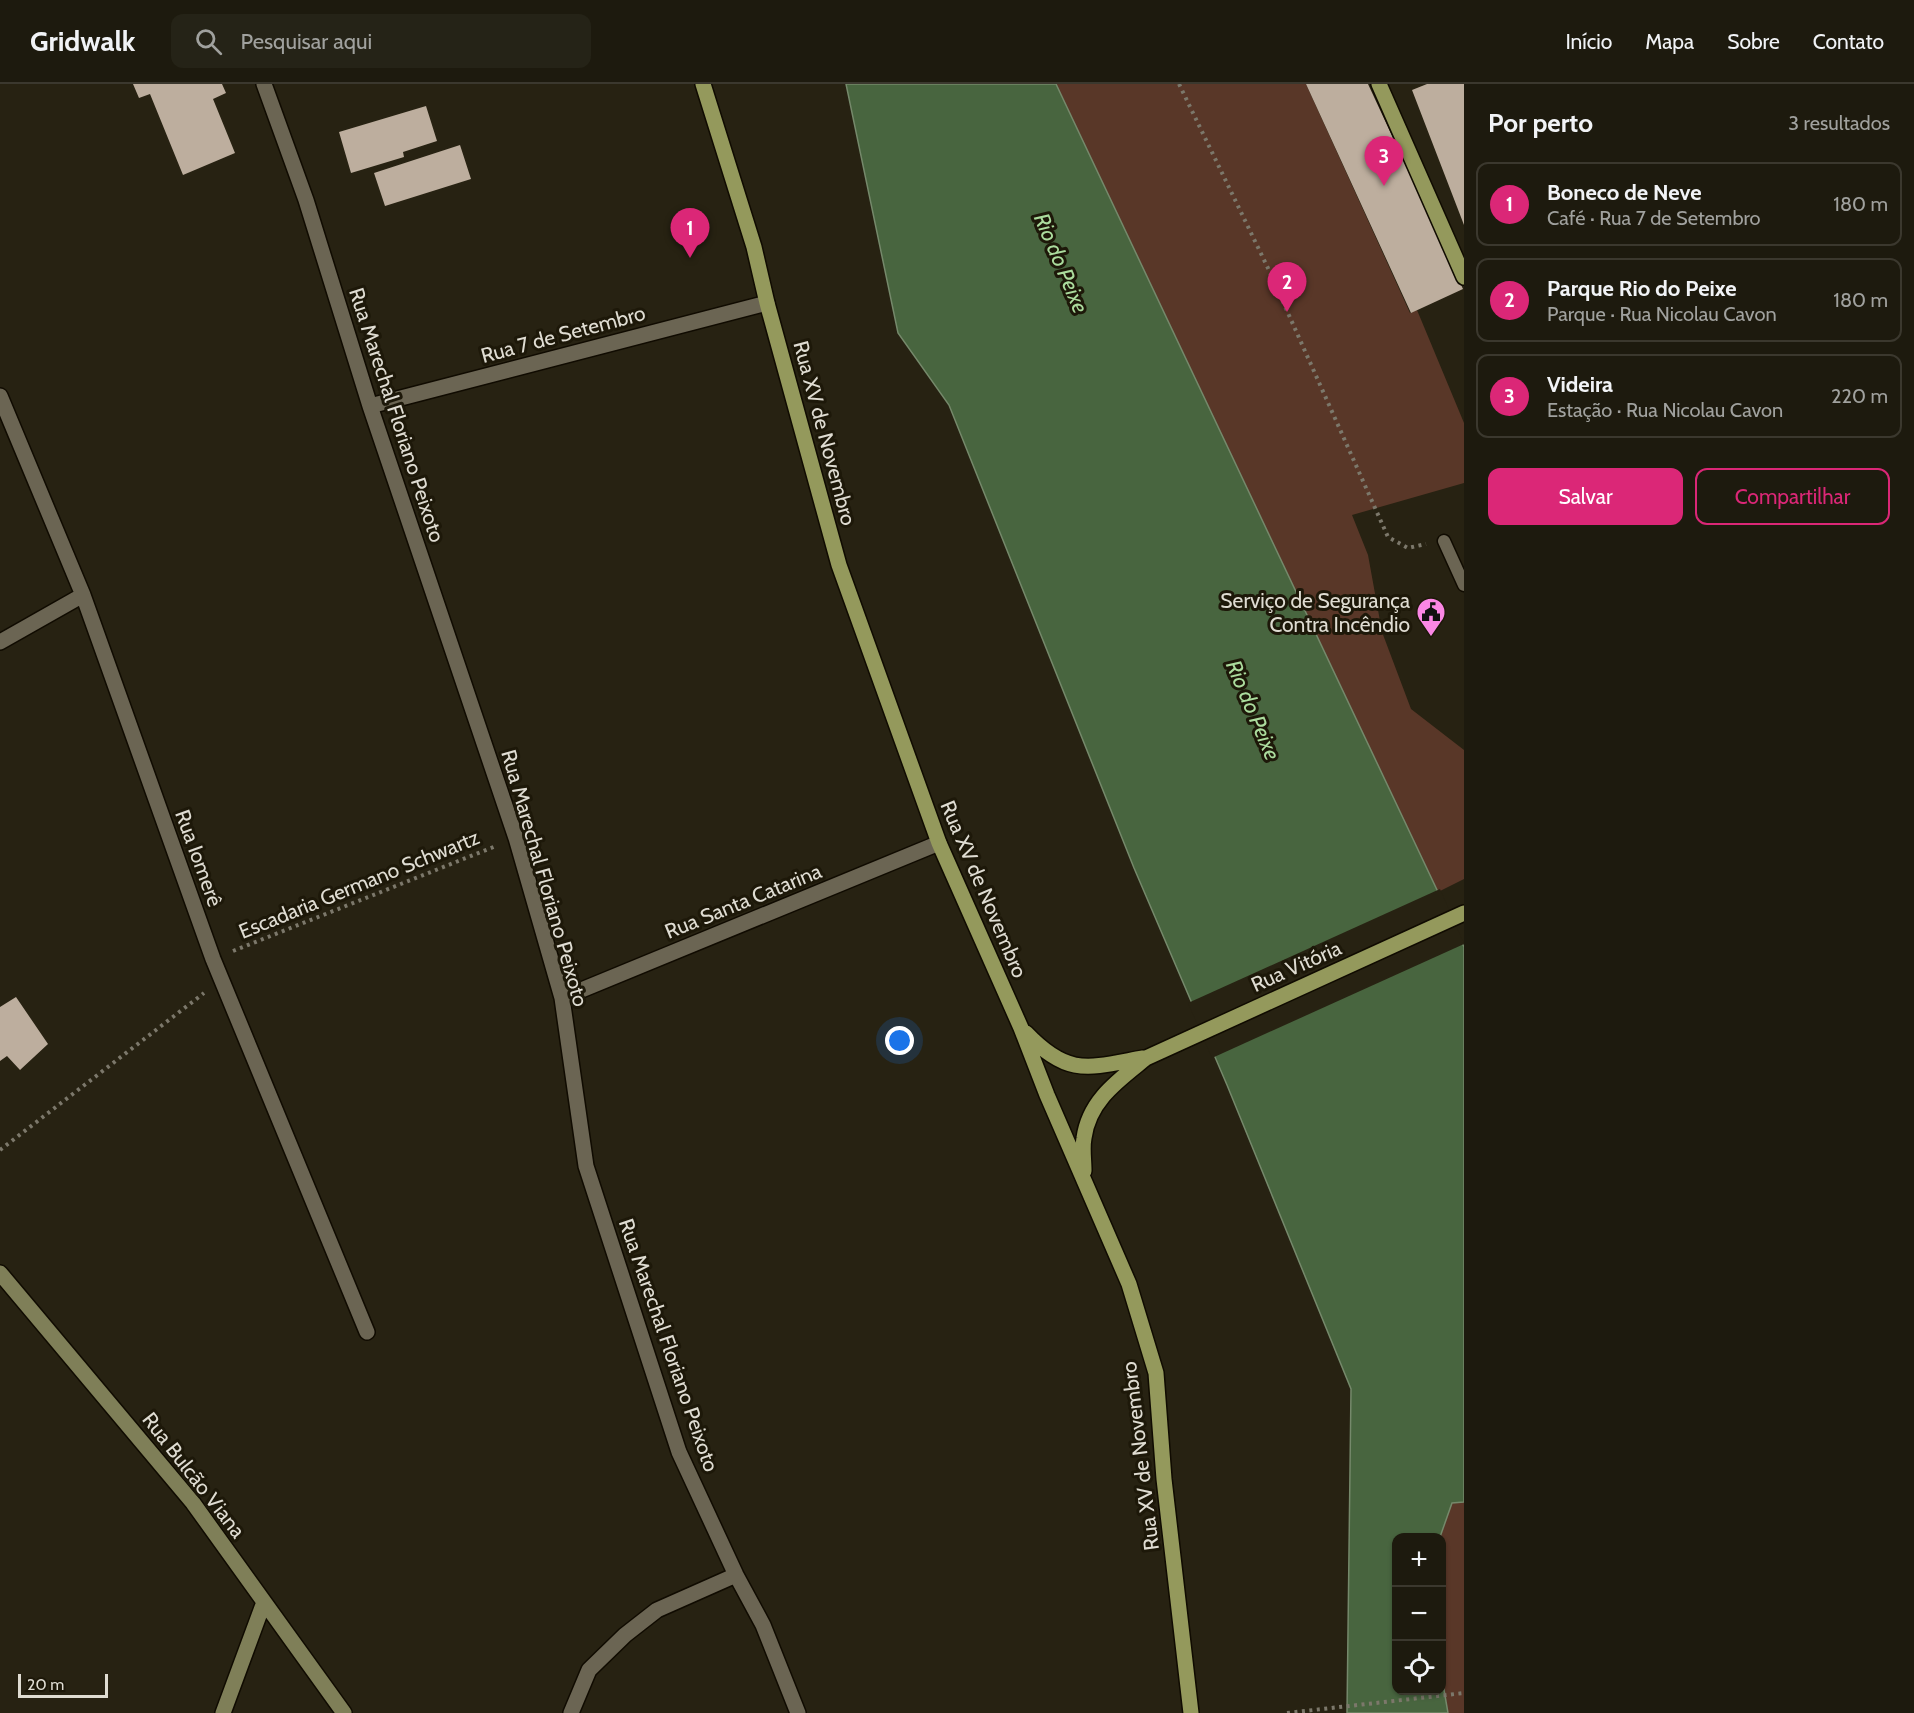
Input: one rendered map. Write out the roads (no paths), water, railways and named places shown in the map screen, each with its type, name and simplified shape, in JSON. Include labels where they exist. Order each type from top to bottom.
[{"type":"main road","name":"Rua XV de Novembro","points":[[703,84],[754,247],[767,303],[839,565],[939,843],[1021,1028],[1047,1095],[1129,1284],[1156,1373],[1164,1479],[1191,1713]]},
{"type":"main road","points":[[1379,84],[1464,277]]},
{"type":"main road","name":"Rua Vitória","points":[[1084,1177],[1084,1137],[1093,1107],[1113,1084],[1146,1058],[1464,913]]},
{"type":"main road","name":"Rua Vitória","points":[[1021,1028],[1042,1050],[1064,1063],[1084,1067],[1146,1058]]},
{"type":"street","name":"Rua Marechal Floriano Peixoto","points":[[264,84],[306,200],[370,406],[516,838],[562,998],[586,1166],[679,1452],[736,1575],[763,1625],[798,1713]]},
{"type":"street","name":"Rua 7 de Setembro","points":[[370,406],[767,303]]},
{"type":"street","name":"Rua Iomerê","points":[[0,396],[83,595],[213,959],[367,1332]]},
{"type":"street","points":[[0,642],[83,595]]},
{"type":"street","name":"Rua Santa Catarina","points":[[562,998],[939,843]]},
{"type":"street","name":"Rua Bulcão Viana","points":[[0,1273],[193,1503],[344,1713]]},
{"type":"street","points":[[571,1713],[589,1670],[624,1635],[657,1610],[736,1575]]},
{"type":"street","points":[[223,1713],[264,1602]]},
{"type":"lane","points":[[1444,541],[1464,585]]},
{"type":"water","name":"Rio do Peixe","points":[[846,84],[1056,84],[1464,947],[1464,1502],[1452,1503],[1441,1533],[1392,1533],[1392,1695],[1445,1695],[1448,1713],[1347,1713],[1351,1389],[1227,1085],[1134,868],[949,405],[898,333]]},
{"type":"place","name":"Videira","points":[[1384,186]]},
{"type":"place","name":"Boneco de Neve","points":[[690,258]]},
{"type":"place","name":"Parque Rio do Peixe","points":[[1287,312]]},
{"type":"place","name":"Serviço de Segurança Contra Incêndio","points":[[1431,638]]}]
